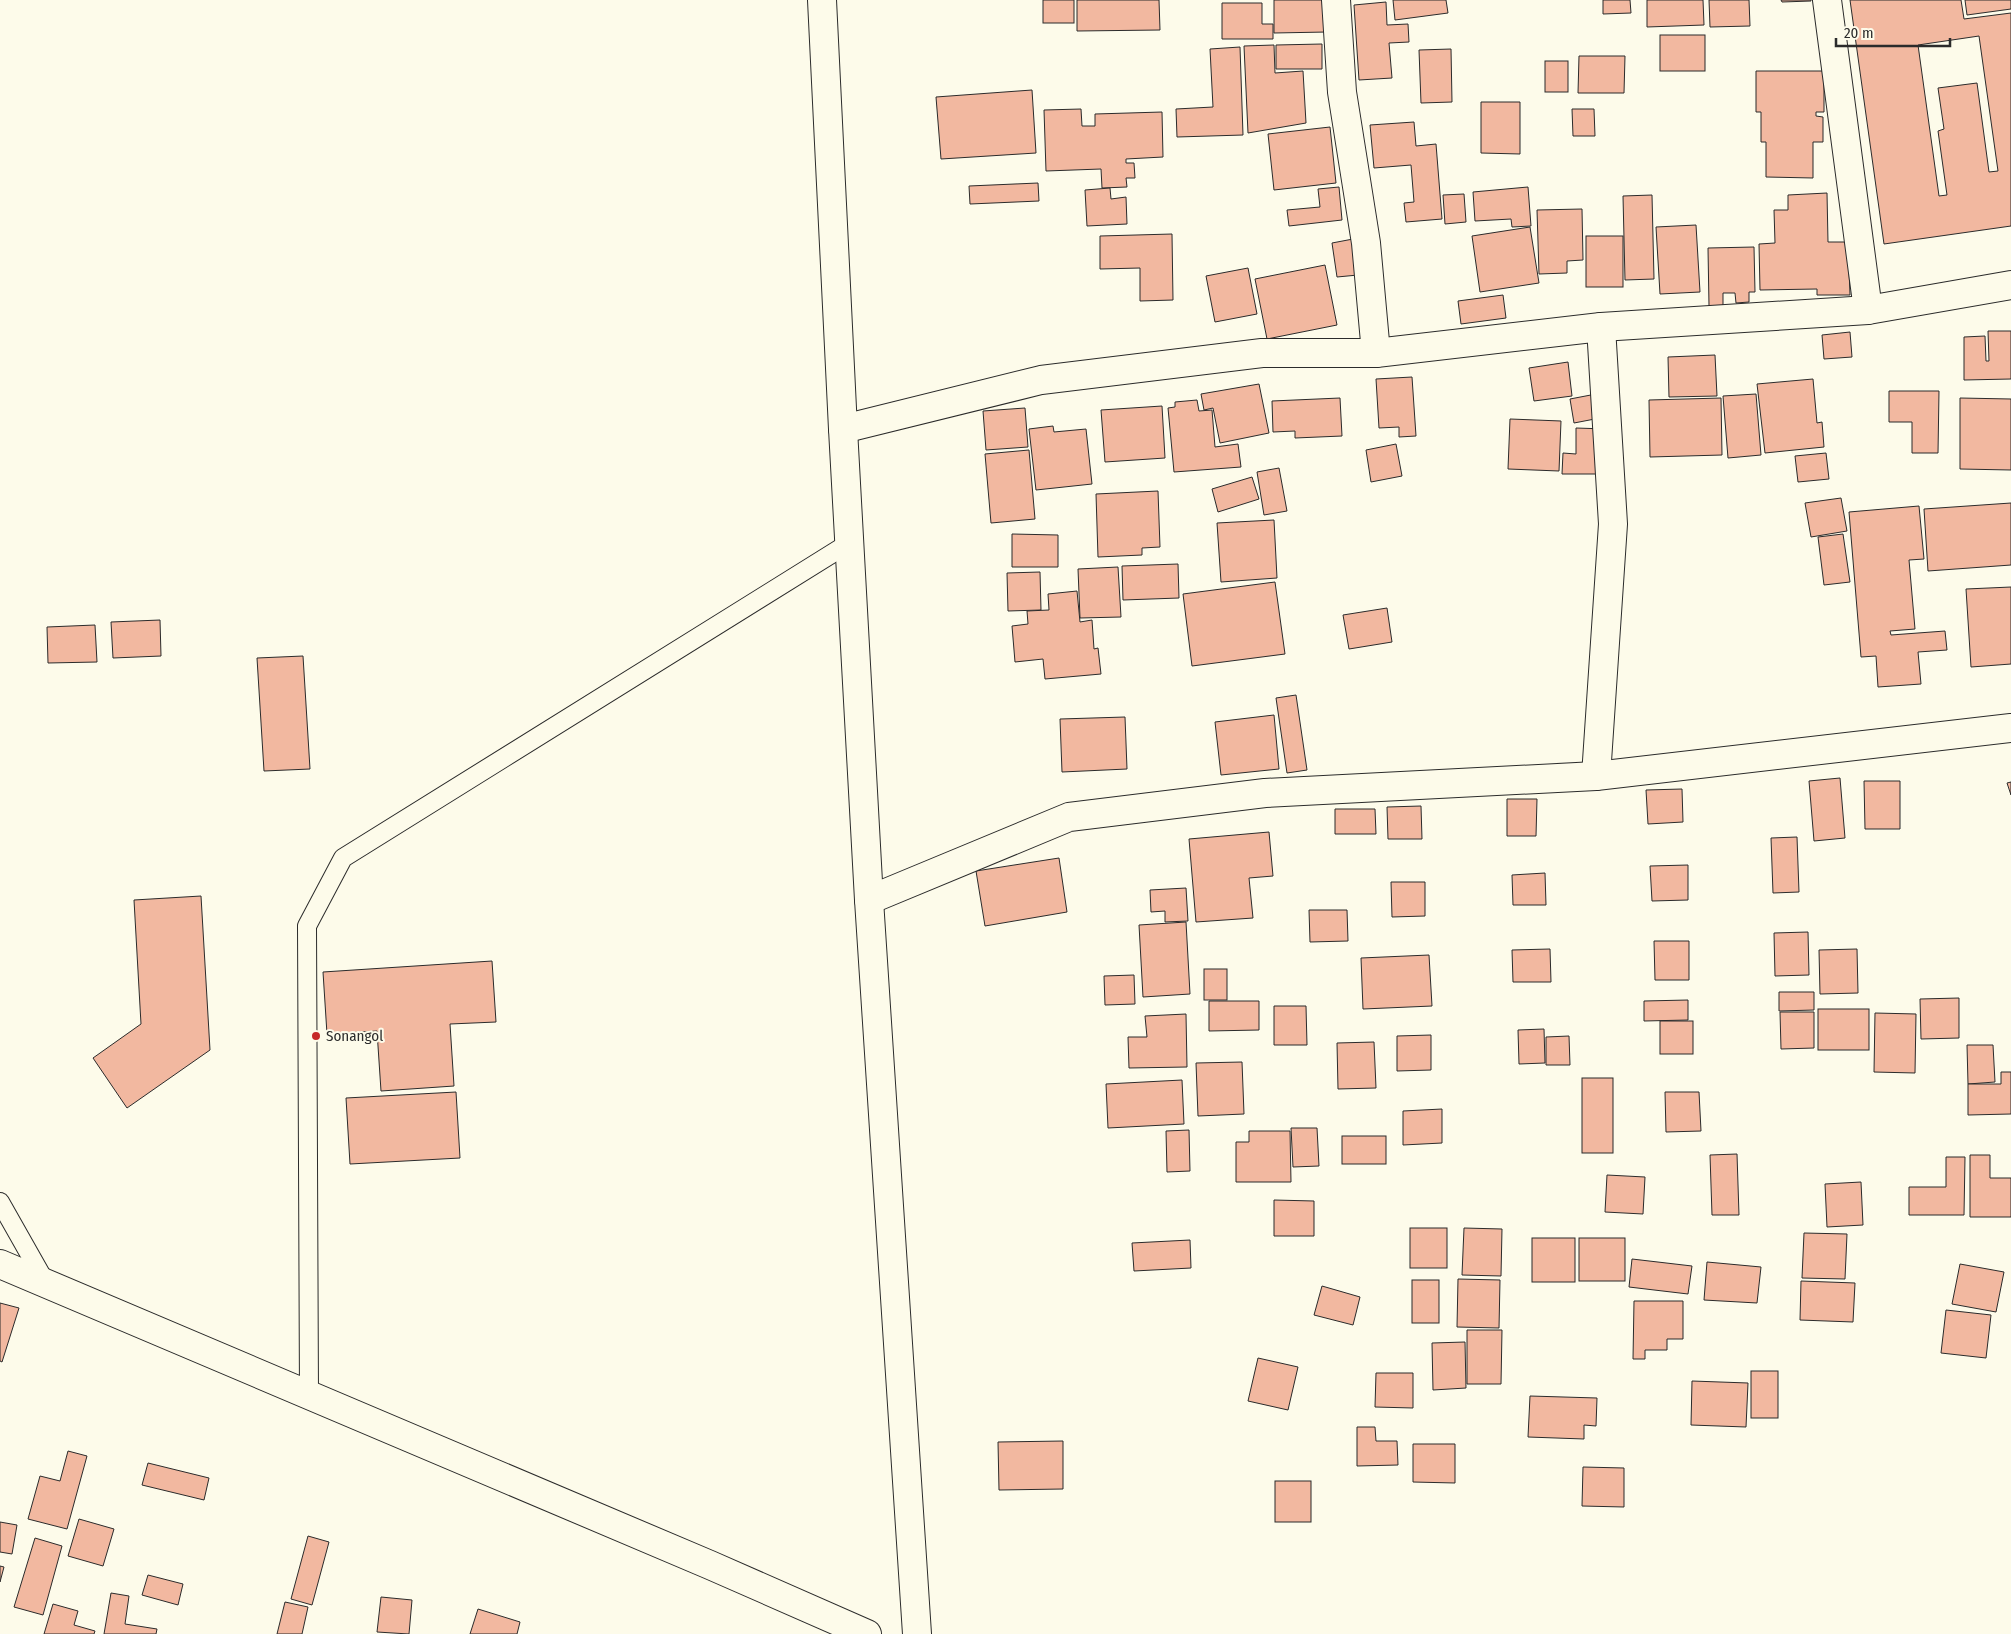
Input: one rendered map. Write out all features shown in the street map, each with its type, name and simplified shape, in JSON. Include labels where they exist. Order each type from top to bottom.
[{"type":"street","points":[[822,0],[869,900],[917,1634]]},
{"type":"street","points":[[1336,0],[1342,92],[1366,243],[1376,353]]},
{"type":"street","points":[[1827,0],[1868,310]]},
{"type":"street","points":[[843,429],[1042,380],[1262,353],[1376,353],[1602,327],[1868,310],[2011,285]]},
{"type":"street","points":[[1596,776],[1613,524],[1602,327]]},
{"type":"street","points":[[869,900],[1069,817],[1265,793],[1596,776],[2011,728]]},
{"type":"street","points":[[0,1264],[48,1286],[710,1564],[867,1634]]},
{"type":"lane","points":[[309,1396],[307,926],[344,858],[849,543]]},
{"type":"lane","points":[[0,1202],[48,1286]]},
{"type":"building","points":[[1043,0],[1074,0],[1074,23],[1043,23]]},
{"type":"building","points":[[1077,0],[1159,0],[1160,30],[1077,31]]},
{"type":"building","points":[[1274,0],[1326,0],[1327,32],[1274,33]]},
{"type":"building","points":[[1393,0],[1446,0],[1448,13],[1395,20]]},
{"type":"building","points":[[1603,0],[1630,0],[1631,13],[1603,14]]},
{"type":"building","points":[[1647,0],[1703,0],[1704,25],[1647,27]]},
{"type":"building","points":[[1709,0],[1749,0],[1750,26],[1710,27]]},
{"type":"building","points":[[1781,0],[1811,0],[1811,1],[1782,2]]},
{"type":"building","points":[[1850,0],[1961,0],[1964,19],[2011,13],[2011,226],[1884,244]],"holes":[[[1979,36],[1998,171],[1989,172],[1977,83],[1938,88],[1944,129],[1938,131],[1947,195],[1939,196],[1918,45]]]},
{"type":"building","points":[[1965,0],[2011,0],[2011,9],[1967,15]]},
{"type":"building","points":[[1386,2],[1387,25],[1408,24],[1409,42],[1389,43],[1392,78],[1359,80],[1354,5]]},
{"type":"building","points":[[1222,3],[1262,3],[1262,24],[1273,24],[1273,39],[1222,39]]},
{"type":"building","points":[[1660,35],[1705,35],[1705,71],[1660,71]]},
{"type":"building","points":[[1322,44],[1322,69],[1276,69],[1276,45]]},
{"type":"building","points":[[1274,45],[1275,73],[1303,71],[1306,123],[1248,133],[1244,46]]},
{"type":"building","points":[[1240,47],[1243,135],[1177,137],[1176,109],[1213,107],[1210,49]]},
{"type":"building","points":[[1451,49],[1452,102],[1421,103],[1419,50]]},
{"type":"building","points":[[1579,56],[1625,56],[1624,93],[1578,93]]},
{"type":"building","points":[[1545,61],[1568,61],[1568,92],[1545,92]]},
{"type":"building","points":[[1756,71],[1824,71],[1824,112],[1816,112],[1816,116],[1823,117],[1823,142],[1813,142],[1813,178],[1766,177],[1766,142],[1761,142],[1761,112],[1756,112]]},
{"type":"building","points":[[1032,90],[1036,153],[941,159],[936,97]]},
{"type":"building","points":[[1481,102],[1520,102],[1520,154],[1481,153]]},
{"type":"building","points":[[1081,109],[1082,126],[1095,126],[1095,114],[1162,112],[1163,157],[1126,159],[1126,163],[1134,163],[1135,178],[1126,178],[1127,187],[1102,188],[1101,169],[1046,171],[1044,110]]},
{"type":"building","points":[[1572,109],[1594,109],[1595,136],[1573,136]]},
{"type":"building","points":[[1414,122],[1416,146],[1436,144],[1442,219],[1406,222],[1404,203],[1414,202],[1411,165],[1374,168],[1370,125]]},
{"type":"building","points":[[1330,127],[1336,183],[1274,190],[1268,134]]},
{"type":"building","points":[[1038,183],[1039,201],[970,204],[969,186]]},
{"type":"building","points":[[1339,187],[1342,220],[1289,226],[1287,210],[1320,207],[1318,189]]},
{"type":"building","points":[[1528,187],[1531,226],[1512,227],[1511,219],[1475,221],[1473,192]]},
{"type":"building","points":[[1110,188],[1111,199],[1126,197],[1127,224],[1087,226],[1085,190]]},
{"type":"building","points":[[1827,193],[1828,242],[1848,242],[1850,295],[1817,295],[1817,289],[1760,290],[1759,244],[1775,243],[1774,210],[1788,210],[1788,195]]},
{"type":"building","points":[[1464,194],[1466,222],[1445,224],[1443,195]]},
{"type":"building","points":[[1652,195],[1654,279],[1625,280],[1623,196]]},
{"type":"building","points":[[1582,209],[1583,260],[1567,261],[1567,273],[1539,274],[1537,210]]},
{"type":"building","points":[[1696,225],[1700,292],[1660,294],[1656,227]]},
{"type":"building","points":[[1530,227],[1539,283],[1480,292],[1472,236]]},
{"type":"building","points":[[1172,234],[1173,300],[1140,301],[1140,268],[1100,269],[1100,236]]},
{"type":"building","points":[[1586,236],[1623,236],[1623,287],[1586,287]]},
{"type":"building","points":[[1353,239],[1358,275],[1337,277],[1332,243]]},
{"type":"building","points":[[1754,247],[1755,292],[1749,292],[1749,302],[1736,303],[1735,293],[1723,293],[1723,306],[1709,306],[1708,248]]},
{"type":"building","points":[[1325,265],[1337,325],[1267,339],[1255,279]]},
{"type":"building","points":[[1248,268],[1257,314],[1215,322],[1206,276]]},
{"type":"building","points":[[1503,295],[1506,318],[1461,324],[1458,301]]},
{"type":"building","points":[[1988,331],[2011,331],[2011,379],[1964,380],[1964,337],[1985,336],[1986,361],[1989,361]]},
{"type":"building","points":[[1850,332],[1852,357],[1824,359],[1822,335]]},
{"type":"building","points":[[1715,355],[1717,396],[1669,397],[1668,357]]},
{"type":"building","points":[[1568,362],[1572,396],[1534,401],[1529,368]]},
{"type":"building","points":[[1412,377],[1416,436],[1399,437],[1399,427],[1379,428],[1376,379]]},
{"type":"building","points":[[1813,379],[1817,423],[1822,422],[1824,447],[1765,453],[1757,384]]},
{"type":"building","points":[[1259,384],[1269,433],[1220,443],[1213,408],[1204,410],[1201,394]]},
{"type":"building","points":[[1889,391],[1939,391],[1938,453],[1912,453],[1912,422],[1889,422]]},
{"type":"building","points":[[1596,394],[1600,418],[1574,423],[1570,399]]},
{"type":"building","points":[[1756,394],[1761,455],[1728,458],[1723,396]]},
{"type":"building","points":[[1340,398],[1342,436],[1295,438],[1295,431],[1273,432],[1272,401]]},
{"type":"building","points":[[1721,398],[1722,455],[1650,457],[1649,400]]},
{"type":"building","points":[[1960,398],[2011,399],[2011,470],[1960,469]]},
{"type":"building","points":[[1197,400],[1199,411],[1212,410],[1215,447],[1238,444],[1241,467],[1174,472],[1168,408],[1175,407],[1175,402]]},
{"type":"building","points":[[1162,406],[1165,458],[1105,462],[1101,410]]},
{"type":"building","points":[[1025,408],[1028,447],[986,450],[983,411]]},
{"type":"building","points":[[1510,419],[1561,421],[1559,471],[1508,469]]},
{"type":"building","points":[[1053,426],[1054,432],[1086,429],[1092,484],[1036,490],[1029,429]]},
{"type":"building","points":[[1576,428],[1606,429],[1605,474],[1562,474],[1563,453],[1576,454]]},
{"type":"building","points":[[1396,444],[1402,476],[1371,482],[1366,450]]},
{"type":"building","points":[[1029,450],[1035,519],[991,523],[985,454]]},
{"type":"building","points":[[1826,453],[1829,479],[1798,482],[1795,456]]},
{"type":"building","points":[[1279,468],[1287,511],[1264,515],[1257,472]]},
{"type":"building","points":[[1252,477],[1259,499],[1218,512],[1212,489]]},
{"type":"building","points":[[1158,491],[1160,547],[1142,548],[1142,555],[1098,557],[1096,494]]},
{"type":"building","points":[[1841,498],[1847,531],[1811,537],[1805,503]]},
{"type":"building","points":[[2011,503],[2011,565],[1928,571],[1924,509]]},
{"type":"building","points":[[1919,506],[1924,559],[1909,560],[1915,629],[1890,631],[1891,635],[1945,631],[1947,650],[1918,652],[1921,684],[1878,687],[1876,656],[1861,657],[1849,512]]},
{"type":"building","points":[[1274,520],[1277,578],[1221,582],[1217,523]]},
{"type":"building","points":[[1012,534],[1058,535],[1058,567],[1012,567]]},
{"type":"building","points":[[1843,534],[1850,582],[1824,585],[1818,537]]},
{"type":"building","points":[[1178,564],[1179,598],[1123,600],[1122,566]]},
{"type":"building","points":[[1118,567],[1121,617],[1080,618],[1078,569]]},
{"type":"building","points":[[1040,572],[1041,610],[1008,611],[1007,573]]},
{"type":"building","points":[[1275,582],[1285,654],[1192,666],[1183,594]]},
{"type":"building","points":[[2011,587],[2011,664],[1971,667],[1966,589]]},
{"type":"building","points":[[1077,591],[1080,622],[1092,620],[1094,649],[1098,648],[1101,674],[1045,679],[1043,659],[1015,662],[1012,626],[1028,624],[1027,611],[1049,610],[1048,594]]},
{"type":"building","points":[[1387,608],[1392,642],[1349,649],[1343,615]]},
{"type":"building","points":[[160,620],[161,656],[113,658],[111,622]]},
{"type":"building","points":[[95,625],[97,662],[48,663],[47,627]]},
{"type":"building","points":[[303,656],[310,769],[264,771],[257,658]]},
{"type":"building","points":[[1296,695],[1307,770],[1287,773],[1276,698]]},
{"type":"building","points":[[1274,715],[1279,769],[1221,775],[1215,722]]},
{"type":"building","points":[[1125,717],[1127,769],[1062,772],[1060,719]]},
{"type":"building","points":[[1840,778],[1845,838],[1814,841],[1809,781]]},
{"type":"building","points":[[1864,781],[1900,781],[1900,829],[1865,829]]},
{"type":"building","points":[[2011,782],[2011,795],[2007,783]]},
{"type":"building","points":[[1682,789],[1683,822],[1648,824],[1646,790]]},
{"type":"building","points":[[1507,799],[1537,799],[1536,836],[1507,836]]},
{"type":"building","points":[[1421,806],[1422,839],[1388,839],[1387,807]]},
{"type":"building","points":[[1335,809],[1375,809],[1376,834],[1335,834]]},
{"type":"building","points":[[1269,832],[1273,876],[1249,878],[1253,918],[1196,922],[1189,839]]},
{"type":"building","points":[[1797,837],[1799,892],[1773,893],[1771,838]]},
{"type":"building","points":[[1059,858],[1067,912],[985,926],[976,871]]},
{"type":"building","points":[[1688,865],[1688,900],[1652,901],[1650,866]]},
{"type":"building","points":[[1545,873],[1546,905],[1513,905],[1512,875]]},
{"type":"building","points":[[1391,882],[1425,882],[1425,916],[1392,917]]},
{"type":"building","points":[[1186,888],[1188,921],[1165,922],[1165,911],[1151,912],[1150,890]]},
{"type":"building","points":[[201,896],[210,1050],[127,1108],[93,1058],[141,1024],[134,900]]},
{"type":"building","points":[[1309,910],[1347,910],[1348,941],[1310,942]]},
{"type":"building","points":[[1186,922],[1190,994],[1143,997],[1139,925]]},
{"type":"building","points":[[1808,932],[1809,975],[1775,976],[1774,933]]},
{"type":"building","points":[[1654,941],[1689,941],[1689,980],[1655,980]]},
{"type":"building","points":[[1550,949],[1551,982],[1513,982],[1512,950]]},
{"type":"building","points":[[1857,949],[1858,993],[1820,994],[1819,950]]},
{"type":"building","points":[[1429,955],[1432,1006],[1363,1009],[1361,958]]},
{"type":"building","points":[[492,961],[496,1022],[450,1024],[454,1086],[381,1091],[377,1031],[327,1034],[323,972]]},
{"type":"building","points":[[1204,969],[1227,969],[1227,1000],[1204,1000]]},
{"type":"building","points":[[1134,975],[1135,1004],[1105,1005],[1104,976]]},
{"type":"building","points":[[1779,992],[1814,992],[1814,1010],[1779,1011]]},
{"type":"building","points":[[1959,998],[1959,1038],[1921,1039],[1920,999]]},
{"type":"building","points":[[1688,1000],[1688,1020],[1644,1021],[1644,1001]]},
{"type":"building","points":[[1209,1001],[1259,1001],[1259,1030],[1209,1031]]},
{"type":"building","points":[[1274,1006],[1306,1006],[1307,1045],[1274,1045]]},
{"type":"building","points":[[1818,1009],[1869,1009],[1869,1050],[1818,1050]]},
{"type":"building","points":[[1780,1012],[1814,1012],[1814,1048],[1781,1049]]},
{"type":"building","points":[[1875,1013],[1916,1014],[1915,1073],[1874,1072]]},
{"type":"building","points":[[1186,1014],[1187,1067],[1129,1068],[1128,1037],[1147,1037],[1145,1016]]},
{"type":"building","points":[[1660,1021],[1693,1021],[1693,1054],[1660,1054]]},
{"type":"building","points":[[1544,1029],[1545,1063],[1519,1064],[1518,1030]]},
{"type":"building","points":[[1431,1035],[1431,1070],[1397,1071],[1397,1036]]},
{"type":"building","points":[[1569,1036],[1570,1065],[1546,1065],[1546,1037]]},
{"type":"building","points":[[1374,1042],[1376,1088],[1338,1089],[1337,1043]]},
{"type":"building","points":[[1967,1045],[1993,1045],[1995,1082],[1968,1084]]},
{"type":"building","points":[[1242,1062],[1244,1114],[1198,1116],[1196,1063]]},
{"type":"building","points":[[2001,1072],[2011,1072],[2011,1114],[1968,1115],[1968,1084],[2001,1084]]},
{"type":"building","points":[[1582,1078],[1613,1078],[1613,1153],[1582,1153]]},
{"type":"building","points":[[1182,1080],[1184,1124],[1108,1128],[1106,1084]]},
{"type":"building","points":[[456,1092],[460,1158],[350,1164],[346,1098]]},
{"type":"building","points":[[1665,1092],[1699,1092],[1701,1131],[1666,1132]]},
{"type":"building","points":[[1442,1109],[1442,1143],[1403,1145],[1403,1111]]},
{"type":"building","points":[[1291,1128],[1317,1128],[1319,1166],[1293,1167]]},
{"type":"building","points":[[1189,1130],[1190,1171],[1167,1172],[1166,1131]]},
{"type":"building","points":[[1249,1131],[1290,1131],[1291,1182],[1236,1182],[1236,1142],[1249,1142]]},
{"type":"building","points":[[1342,1136],[1386,1136],[1386,1164],[1342,1164]]},
{"type":"building","points":[[1737,1154],[1739,1215],[1712,1215],[1710,1155]]},
{"type":"building","points":[[1970,1155],[1990,1155],[1990,1178],[2011,1178],[2011,1217],[1970,1217]]},
{"type":"building","points":[[1946,1157],[1965,1157],[1964,1215],[1909,1215],[1909,1187],[1946,1187]]},
{"type":"building","points":[[1607,1175],[1645,1177],[1643,1214],[1605,1212]]},
{"type":"building","points":[[1861,1182],[1863,1225],[1827,1227],[1825,1184]]},
{"type":"building","points":[[1274,1200],[1314,1201],[1314,1236],[1274,1236]]},
{"type":"building","points":[[1410,1228],[1447,1228],[1447,1268],[1410,1268]]},
{"type":"building","points":[[1464,1228],[1502,1229],[1501,1276],[1462,1275]]},
{"type":"building","points":[[1804,1233],[1847,1234],[1845,1279],[1802,1278]]},
{"type":"building","points":[[1532,1238],[1575,1238],[1575,1282],[1532,1282]]},
{"type":"building","points":[[1579,1238],[1625,1238],[1625,1281],[1579,1281]]},
{"type":"building","points":[[1190,1240],[1191,1268],[1134,1271],[1132,1243]]},
{"type":"building","points":[[1632,1259],[1692,1266],[1688,1294],[1629,1287]]},
{"type":"building","points":[[1707,1262],[1761,1267],[1757,1303],[1704,1300]]},
{"type":"building","points":[[1960,1264],[2004,1272],[1996,1312],[1952,1304]]},
{"type":"building","points":[[1458,1279],[1500,1280],[1499,1328],[1457,1327]]},
{"type":"building","points":[[1412,1280],[1439,1280],[1439,1323],[1412,1323]]},
{"type":"building","points":[[1801,1281],[1855,1283],[1853,1322],[1800,1320]]},
{"type":"building","points":[[1322,1286],[1360,1297],[1353,1325],[1314,1315]]},
{"type":"building","points":[[1634,1301],[1683,1301],[1683,1339],[1667,1339],[1667,1350],[1645,1350],[1645,1359],[1633,1359]]},
{"type":"building","points":[[0,1303],[19,1308],[2,1362],[0,1361]]},
{"type":"building","points":[[1946,1310],[1991,1315],[1986,1358],[1941,1353]]},
{"type":"building","points":[[1467,1330],[1502,1330],[1501,1384],[1467,1384]]},
{"type":"building","points":[[1465,1342],[1466,1388],[1433,1390],[1432,1343]]},
{"type":"building","points":[[1258,1358],[1298,1367],[1288,1410],[1248,1401]]},
{"type":"building","points":[[1751,1371],[1778,1371],[1778,1418],[1751,1418]]},
{"type":"building","points":[[1376,1373],[1413,1373],[1413,1408],[1375,1407]]},
{"type":"building","points":[[1692,1381],[1748,1383],[1746,1427],[1691,1425]]},
{"type":"building","points":[[1530,1396],[1597,1398],[1596,1426],[1584,1425],[1584,1439],[1528,1437]]},
{"type":"building","points":[[1357,1427],[1375,1427],[1376,1441],[1397,1441],[1398,1465],[1357,1466]]},
{"type":"building","points":[[1063,1441],[1063,1489],[999,1490],[998,1442]]},
{"type":"building","points":[[1413,1444],[1455,1444],[1455,1483],[1413,1482]]},
{"type":"building","points":[[68,1451],[87,1456],[67,1529],[28,1519],[40,1476],[60,1481]]},
{"type":"building","points":[[148,1463],[209,1478],[204,1500],[142,1485]]},
{"type":"building","points":[[1583,1467],[1624,1468],[1624,1507],[1582,1506]]},
{"type":"building","points":[[1275,1481],[1311,1481],[1311,1522],[1275,1522]]},
{"type":"building","points":[[79,1519],[114,1529],[103,1566],[68,1556]]},
{"type":"building","points":[[0,1522],[17,1525],[12,1554],[0,1552]]},
{"type":"building","points":[[308,1536],[329,1542],[312,1605],[291,1599]]},
{"type":"building","points":[[35,1538],[62,1546],[43,1615],[14,1607]]},
{"type":"building","points":[[0,1566],[4,1567],[0,1582]]},
{"type":"building","points":[[148,1575],[183,1584],[178,1605],[142,1595]]},
{"type":"building","points":[[111,1593],[129,1596],[125,1624],[157,1629],[156,1634],[104,1634]]},
{"type":"building","points":[[381,1597],[412,1600],[409,1634],[377,1632]]},
{"type":"building","points":[[285,1602],[308,1607],[302,1634],[277,1634]]},
{"type":"building","points":[[53,1604],[78,1611],[74,1625],[95,1631],[94,1634],[44,1634]]},
{"type":"building","points":[[478,1609],[520,1622],[517,1634],[470,1634]]},
{"type":"place","name":"Sonangol","points":[[316,1036]]}]
